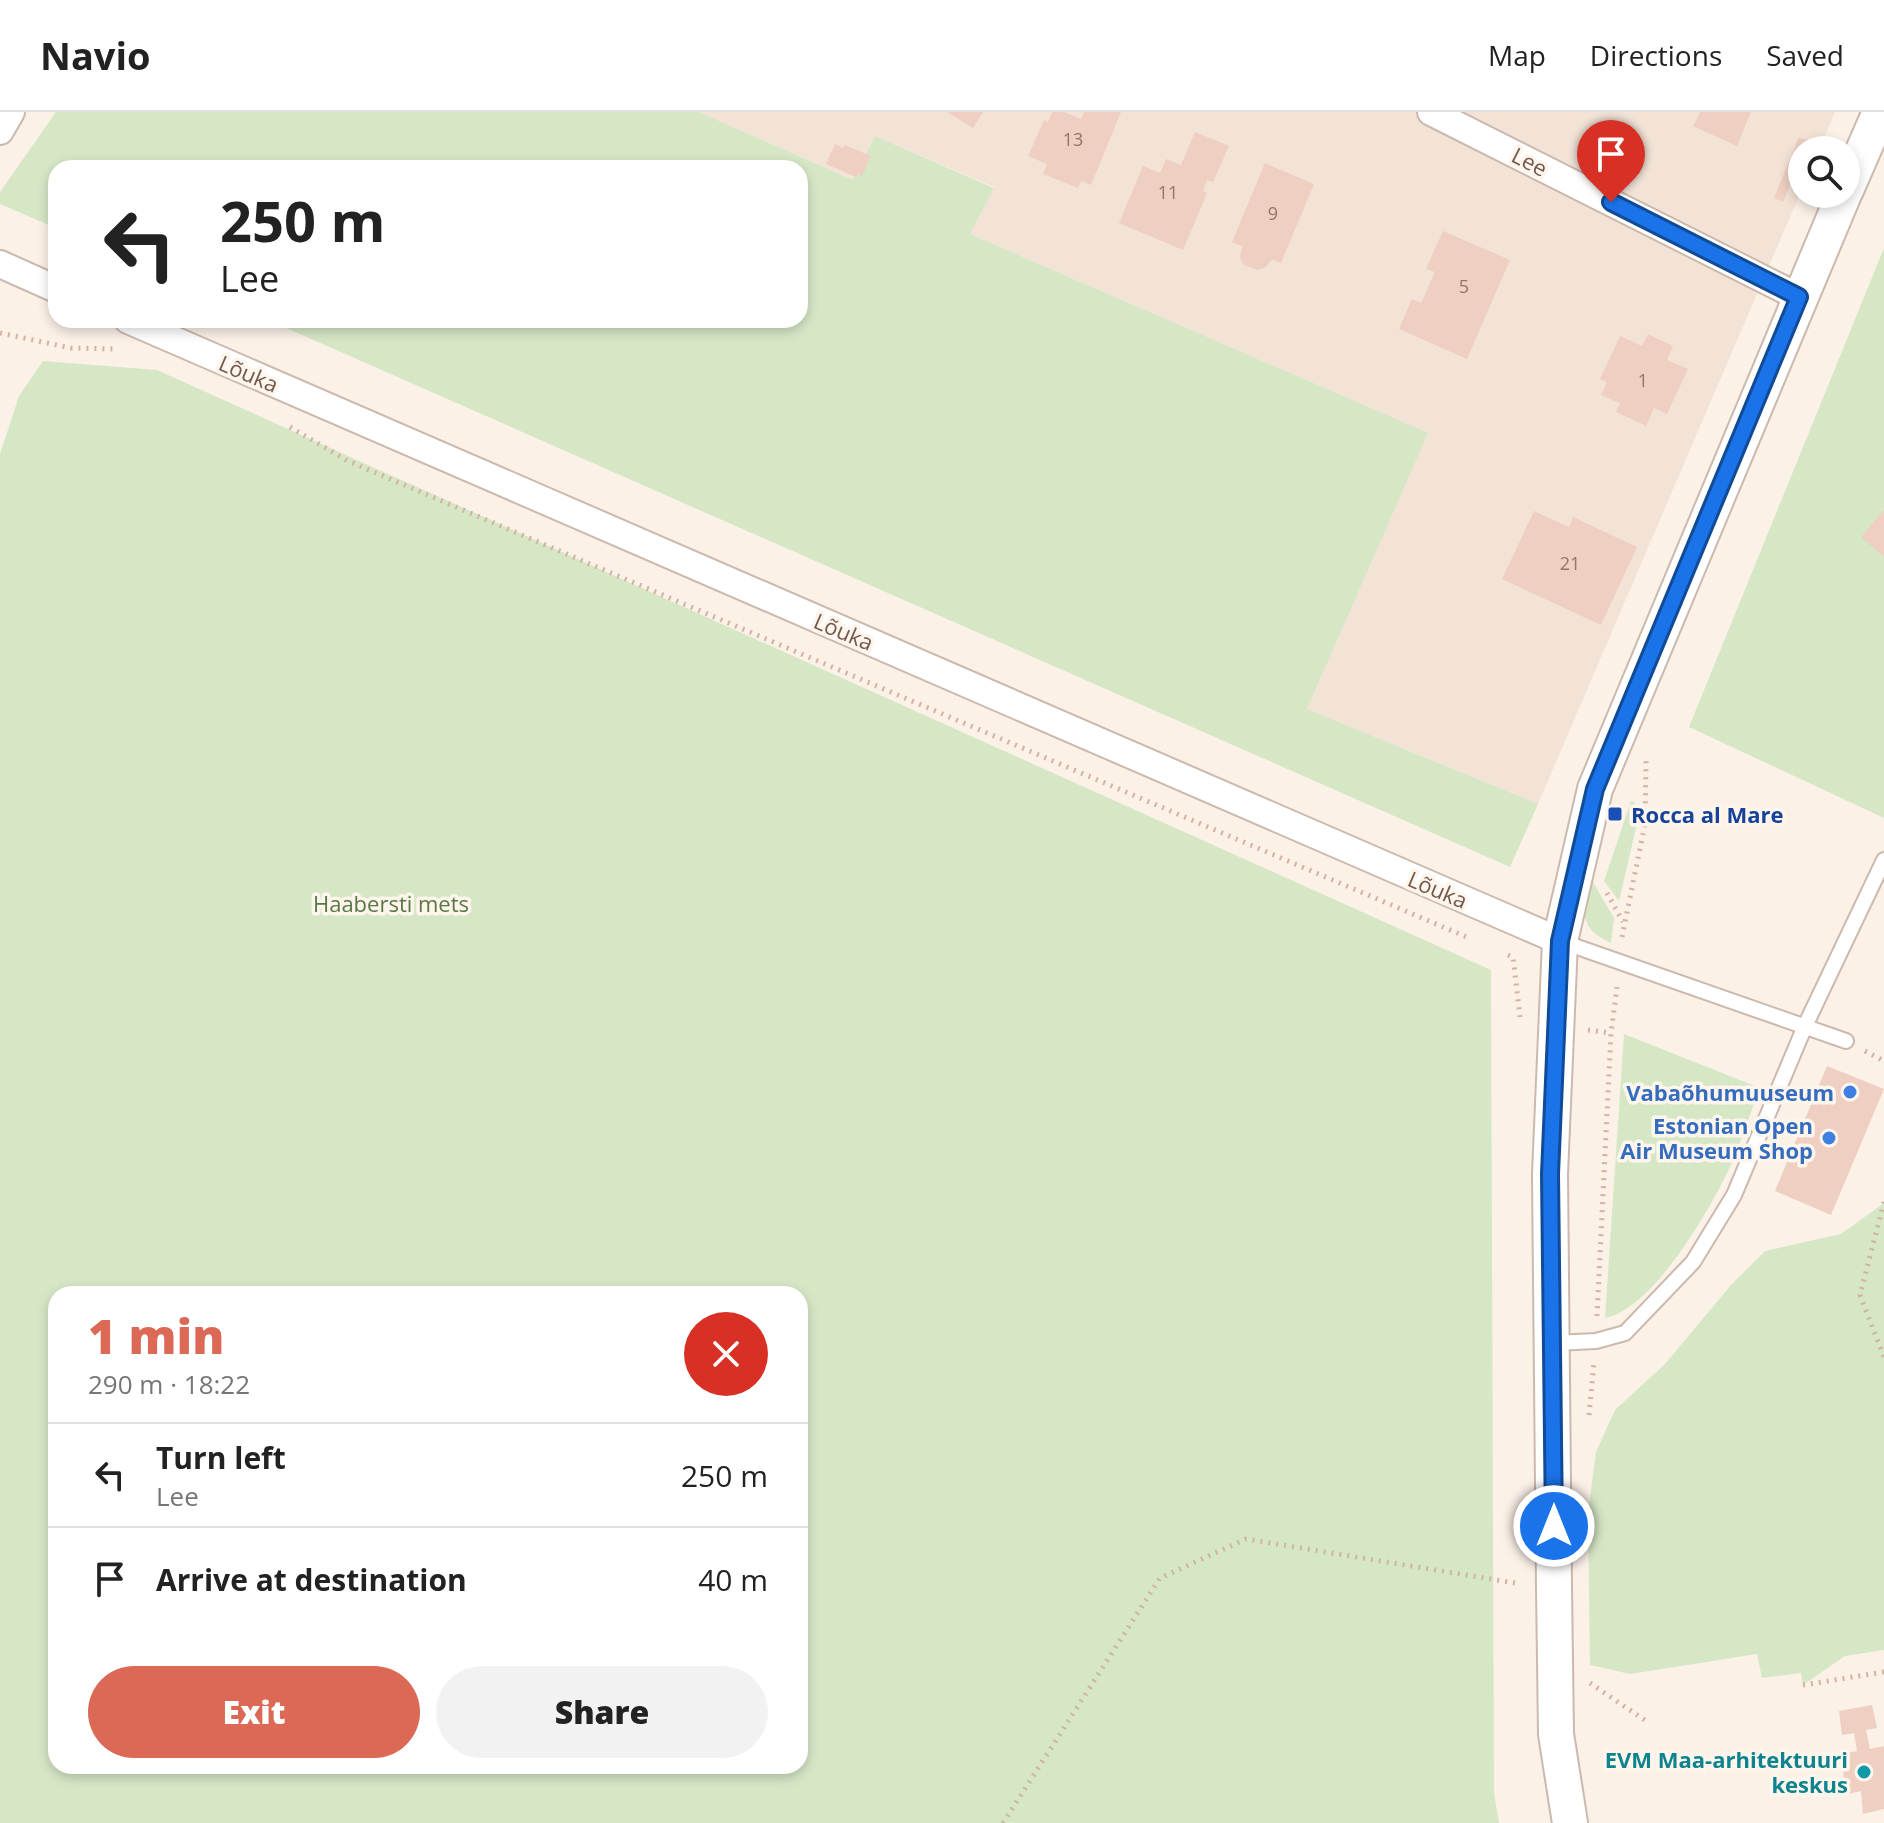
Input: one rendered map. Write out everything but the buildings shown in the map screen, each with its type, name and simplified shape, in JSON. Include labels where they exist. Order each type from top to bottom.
[{"type":"street","points":[[0,131],[11,112]]},
{"type":"street","name":"Lee","points":[[1431,112],[1799,297]]},
{"type":"street","points":[[1860,158],[1880,112]]},
{"type":"street","points":[[1570,1823],[1556,1734],[1554,1587],[1550,1174],[1560,941],[1595,789],[1838,208]]},
{"type":"street","points":[[0,264],[48,285]]},
{"type":"street","name":"Lõuka","points":[[146,328],[1560,941]]},
{"type":"lane","points":[[1554,1343],[1596,1341],[1625,1333],[1693,1262],[1734,1195],[1805,1026],[1884,860]]},
{"type":"lane","points":[[1560,941],[1846,1041]]},
{"type":"path","points":[[0,333],[71,348],[116,349],[129,354]]},
{"type":"path","points":[[287,425],[348,461],[1484,945]]},
{"type":"path","points":[[1645,824],[1668,823]]},
{"type":"path","points":[[1498,951],[1513,957],[1520,1023],[1611,1033]]},
{"type":"path","points":[[1884,1202],[1860,1295],[1884,1357]]},
{"type":"path","points":[[1003,1823],[1160,1578],[1246,1539],[1554,1587]]},
{"type":"path","points":[[1803,1685],[1884,1672]]},
{"type":"path","points":[[1580,1676],[1649,1723]]},
{"type":"shaded area","points":[[699,112],[1835,112],[1825,136],[1788,136],[1788,208],[1794,208],[1538,804],[1307,709],[1427,433],[970,234],[994,187],[875,136],[853,180]]},
{"type":"green space","points":[[56,112],[699,112],[808,160],[48,160],[48,225],[0,204],[0,192]]},
{"type":"green space","points":[[875,136],[994,188],[970,234],[1428,433],[1307,709],[1538,804],[1510,867],[286,328],[808,328],[808,160],[853,180]]},
{"type":"green space","points":[[1884,248],[1884,818],[1689,727]]},
{"type":"green space","name":"Haabersti mets","points":[[43,361],[157,370],[1491,970],[1494,1793],[1499,1823],[0,1823],[0,454],[19,396]]},
{"type":"green space","points":[[1631,801],[1635,803],[1636,828],[1619,901],[1604,881]]},
{"type":"green space","points":[[1589,875],[1614,918],[1611,943],[1587,924],[1584,907]]},
{"type":"green space","points":[[1624,1034],[1760,1088],[1729,1169],[1678,1256],[1642,1297],[1623,1311],[1605,1318]]},
{"type":"green space","points":[[1884,1203],[1884,1650],[1845,1656],[1803,1685],[1801,1673],[1762,1678],[1757,1654],[1630,1674],[1590,1665],[1588,1513],[1596,1452],[1615,1410],[1665,1364],[1731,1285],[1765,1251],[1841,1234]]},
{"type":"place","name":"Rocca al Mare","points":[[1615,814]]},
{"type":"place","name":"Vabaõhumuuseum","points":[[1850,1092]]},
{"type":"place","name":"Estonian Open Air Museum Shop","points":[[1829,1138]]},
{"type":"place","name":"EVM Maa-arhitektuuri keskus","points":[[1864,1772]]},
{"type":"route","points":[[1554,1526],[1550,1174],[1560,941],[1595,789],[1799,297],[1611,202]]}]
